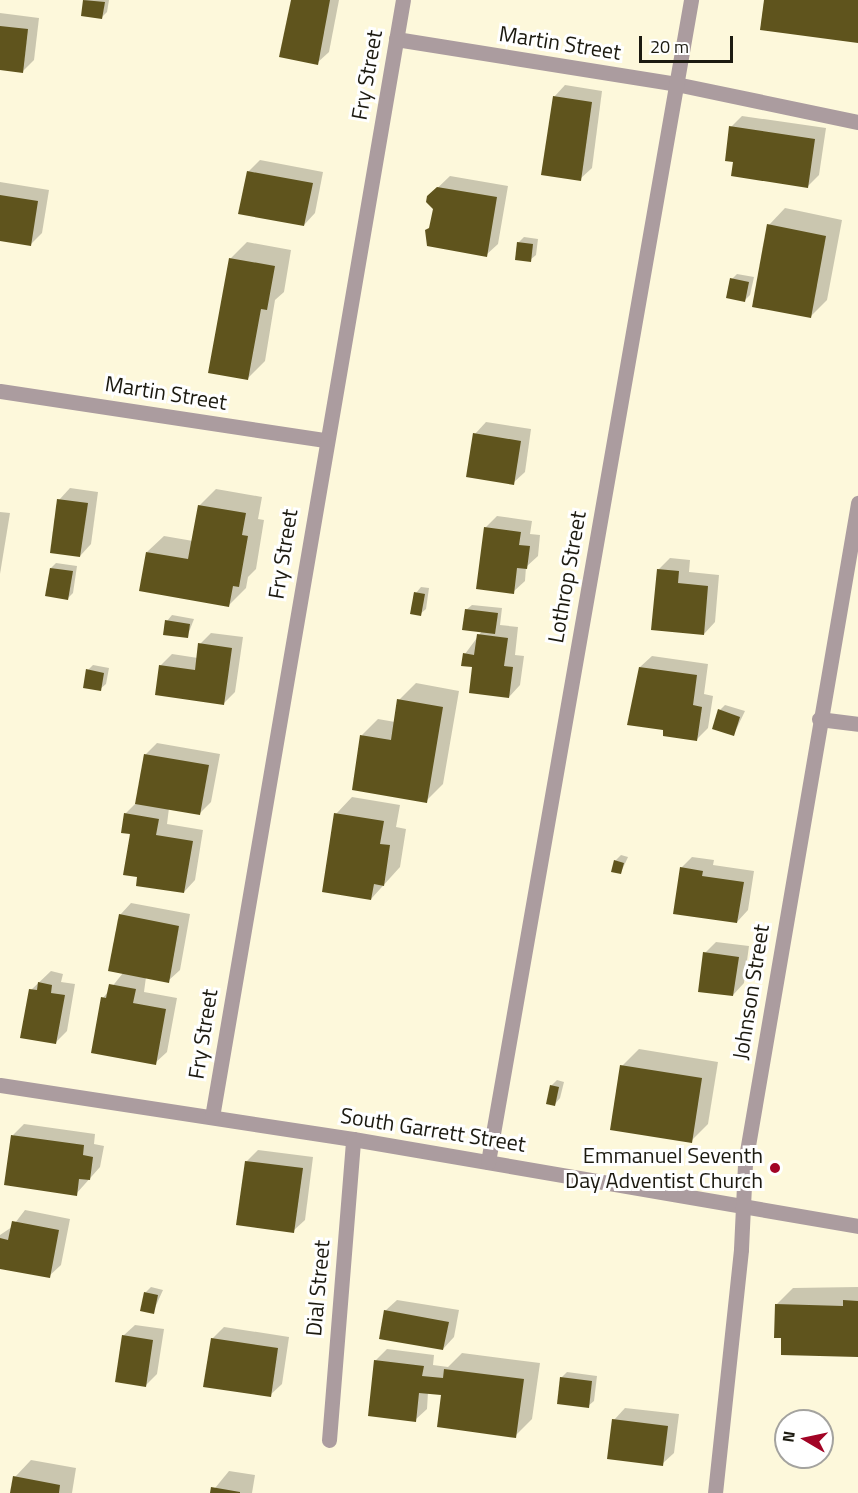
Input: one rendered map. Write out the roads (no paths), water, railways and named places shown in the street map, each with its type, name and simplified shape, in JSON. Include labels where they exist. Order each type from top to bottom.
[{"type":"street","name":"Fry Street","points":[[212,1117],[325,440],[403,0]]},
{"type":"street","name":"Lothrop Street","points":[[488,1162],[691,0]]},
{"type":"street","name":"Martin Street","points":[[396,39],[676,84],[858,122]]},
{"type":"street","name":"Martin Street","points":[[0,391],[325,440]]},
{"type":"street","name":"Johnson Street","points":[[715,1493],[744,1205],[746,1163],[819,719],[852,574],[858,503]]},
{"type":"street","points":[[819,719],[858,724]]},
{"type":"street","name":"South Garrett Street","points":[[0,1085],[488,1162],[858,1226]]},
{"type":"street","name":"Dial Street","points":[[329,1440],[352,1140]]},
{"type":"place","name":"Emmanuel Seventh Day Adventist Church","points":[[775,1168]]}]
